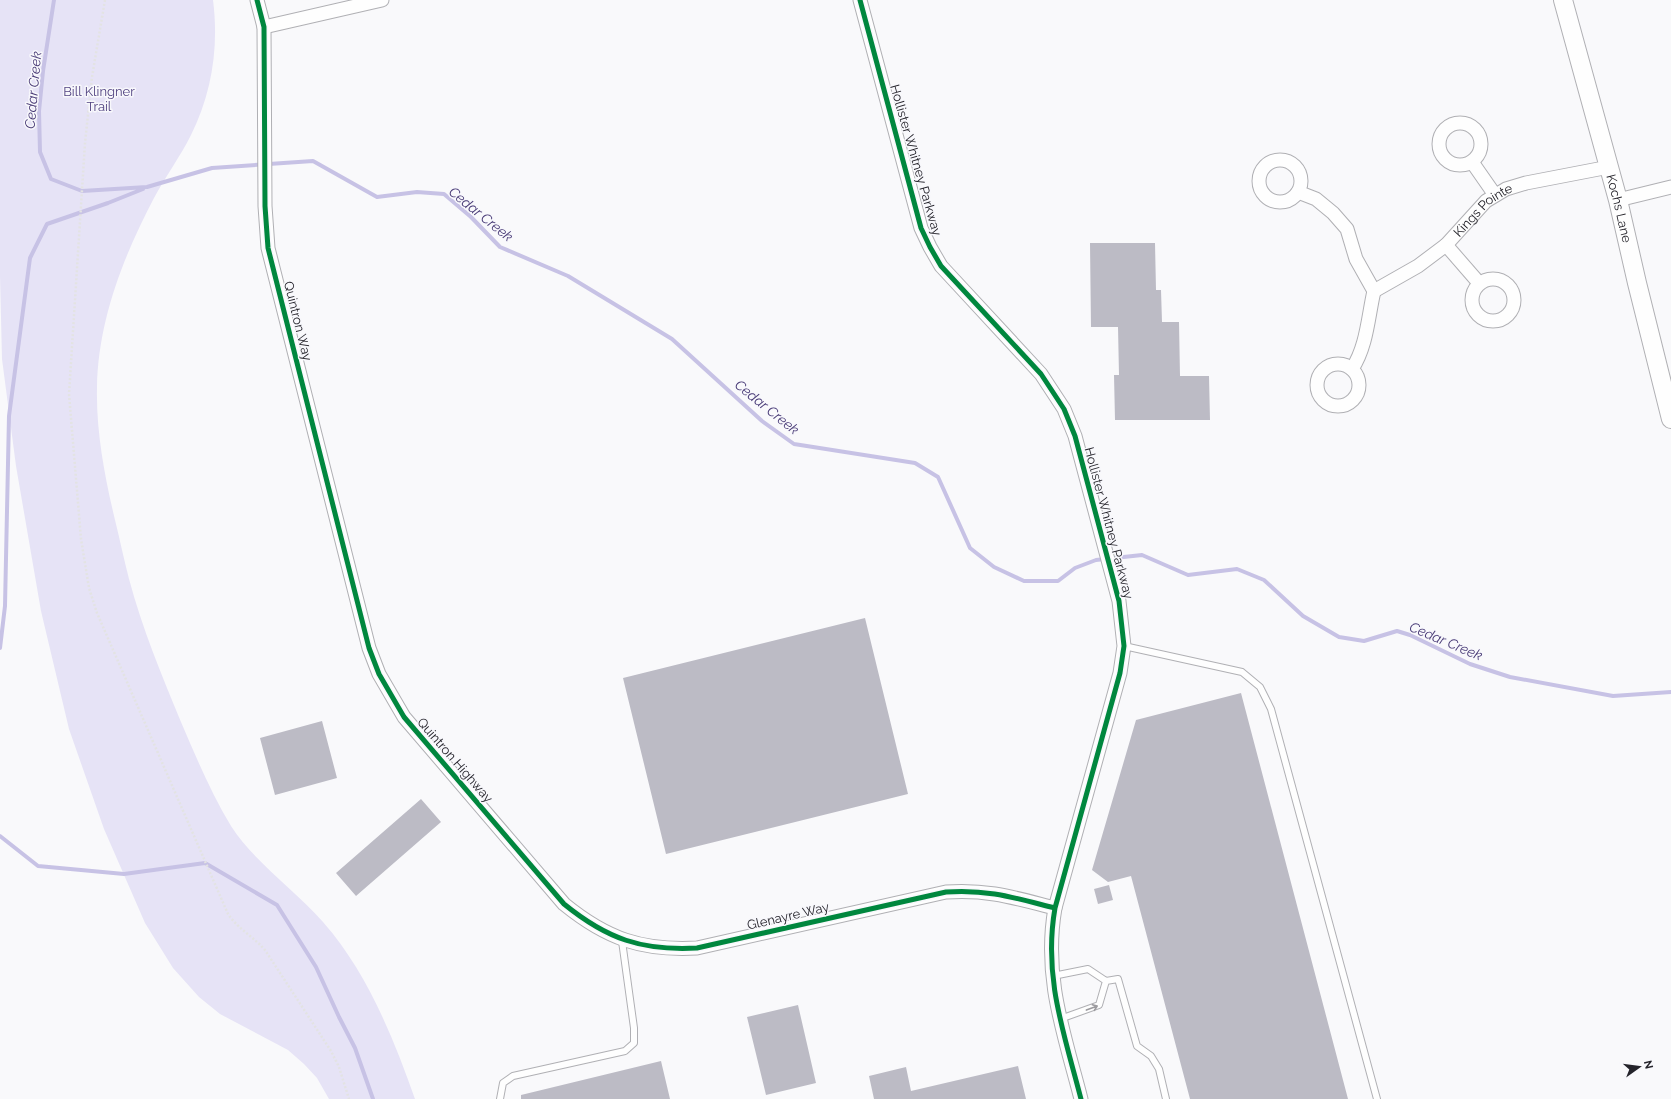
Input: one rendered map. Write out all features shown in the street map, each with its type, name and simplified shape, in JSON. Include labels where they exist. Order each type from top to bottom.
[{"type":"street","name":"Quintron Way","points":[[257,0],[264,27],[265,206],[268,248],[368,641]]},
{"type":"street","points":[[264,27],[382,0]]},
{"type":"street","name":"Hollister Whitney Parkway","points":[[860,0],[922,228],[930,247],[954,281],[1041,374],[1064,409],[1075,436],[1119,601],[1124,646],[1120,673],[1055,908],[1051,930],[1050,960],[1052,976],[1060,1019],[1081,1099]]},
{"type":"street","name":"Kochs Lane","points":[[1563,0],[1618,200],[1668,394],[1671,419]]},
{"type":"street","points":[[1472,162],[1495,194]]},
{"type":"street","name":"Kings Pointe","points":[[1374,291],[1418,266],[1446,245],[1486,201],[1495,194],[1526,183],[1609,167]]},
{"type":"street","points":[[1618,200],[1671,187]]},
{"type":"street","points":[[1298,192],[1316,199],[1333,213],[1347,229],[1356,259],[1374,291],[1365,340],[1360,357],[1352,369]]},
{"type":"street","points":[[1446,245],[1478,283]]},
{"type":"street","name":"Quintron Highway","points":[[368,641],[379,674],[404,717],[545,882]]},
{"type":"street","name":"Glenayre Way","points":[[545,882],[564,904],[582,919],[603,932],[622,941],[644,946],[672,949],[697,948],[946,892],[972,890],[992,892],[1055,908]]},
{"type":"lane","points":[[1124,646],[1242,672],[1260,687],[1271,709],[1377,1099]]},
{"type":"lane","points":[[500,1099],[503,1083],[513,1076],[625,1051],[634,1043],[634,1028],[622,941]]},
{"type":"lane","points":[[1052,976],[1088,969],[1106,981],[1118,979],[1137,1046],[1151,1056],[1159,1069],[1166,1099]]},
{"type":"lane","points":[[1060,1019],[1099,1005],[1106,981]]},
{"type":"path","points":[[106,0],[92,77],[86,136],[69,394],[81,539],[89,588],[107,637],[228,914],[234,923],[257,941],[265,950],[331,1051],[339,1067],[349,1099]]},
{"type":"green space","name":"Bill Klingner Trail","points":[[0,0],[213,0],[215,18],[214,52],[209,86],[204,103],[191,135],[154,198],[132,243],[114,290],[102,338],[98,363],[97,405],[100,438],[111,504],[127,572],[140,616],[174,705],[210,788],[231,826],[251,852],[312,910],[339,941],[353,962],[366,984],[388,1029],[415,1099],[329,1099],[317,1078],[288,1050],[220,1014],[199,997],[173,968],[145,923],[104,829],[69,729],[41,611],[16,466],[2,359],[0,276]]},
{"type":"building","points":[[1090,243],[1155,243],[1156,290],[1161,290],[1162,322],[1179,322],[1180,376],[1209,376],[1210,420],[1115,420],[1114,375],[1119,375],[1118,327],[1091,327]]},
{"type":"building","points":[[865,618],[908,794],[666,854],[623,678]]},
{"type":"building","points":[[1241,693],[1348,1099],[1190,1099],[1131,876],[1108,882],[1092,870],[1136,720]]},
{"type":"building","points":[[322,721],[337,778],[275,795],[260,738]]},
{"type":"building","points":[[421,799],[441,822],[356,896],[336,873]]},
{"type":"building","points":[[1109,885],[1113,900],[1098,904],[1094,889]]},
{"type":"building","points":[[798,1005],[816,1083],[766,1095],[747,1017]]},
{"type":"building","points":[[661,1061],[670,1099],[521,1099],[521,1095]]},
{"type":"building","points":[[1018,1066],[1026,1099],[874,1099],[869,1076],[906,1067],[911,1091]]},
{"type":"waterway","name":"Cedar Creek","points":[[54,0],[43,71],[39,111],[40,152],[51,179],[82,191],[147,187],[212,168],[313,161],[377,197],[417,192],[444,194],[471,217],[500,247],[568,276],[672,339],[762,421],[794,444],[915,463],[938,477],[970,548],[994,567],[1024,581],[1058,581],[1075,568],[1096,560],[1142,555],[1188,575],[1237,569],[1264,580],[1303,616],[1339,637],[1364,641],[1397,631],[1410,635],[1470,664],[1510,677],[1613,696],[1671,692]]},
{"type":"waterway","points":[[0,648],[5,606],[9,416],[30,258],[47,224],[143,189]]},
{"type":"waterway","points":[[0,836],[38,866],[124,874],[205,863],[277,905],[316,967],[355,1048],[373,1099]]},
{"type":"cycle path","points":[[257,0],[264,27],[265,206],[268,248],[369,648],[379,674],[404,717],[564,904],[595,926],[610,934],[642,945],[677,948],[697,948],[946,892],[961,891],[988,893],[1055,908]]},
{"type":"cycle path","points":[[860,0],[921,228],[941,266],[1041,374],[1064,409],[1075,436],[1119,601],[1124,646],[1120,673],[1055,908],[1052,933],[1053,981],[1057,1005],[1081,1099]]}]
